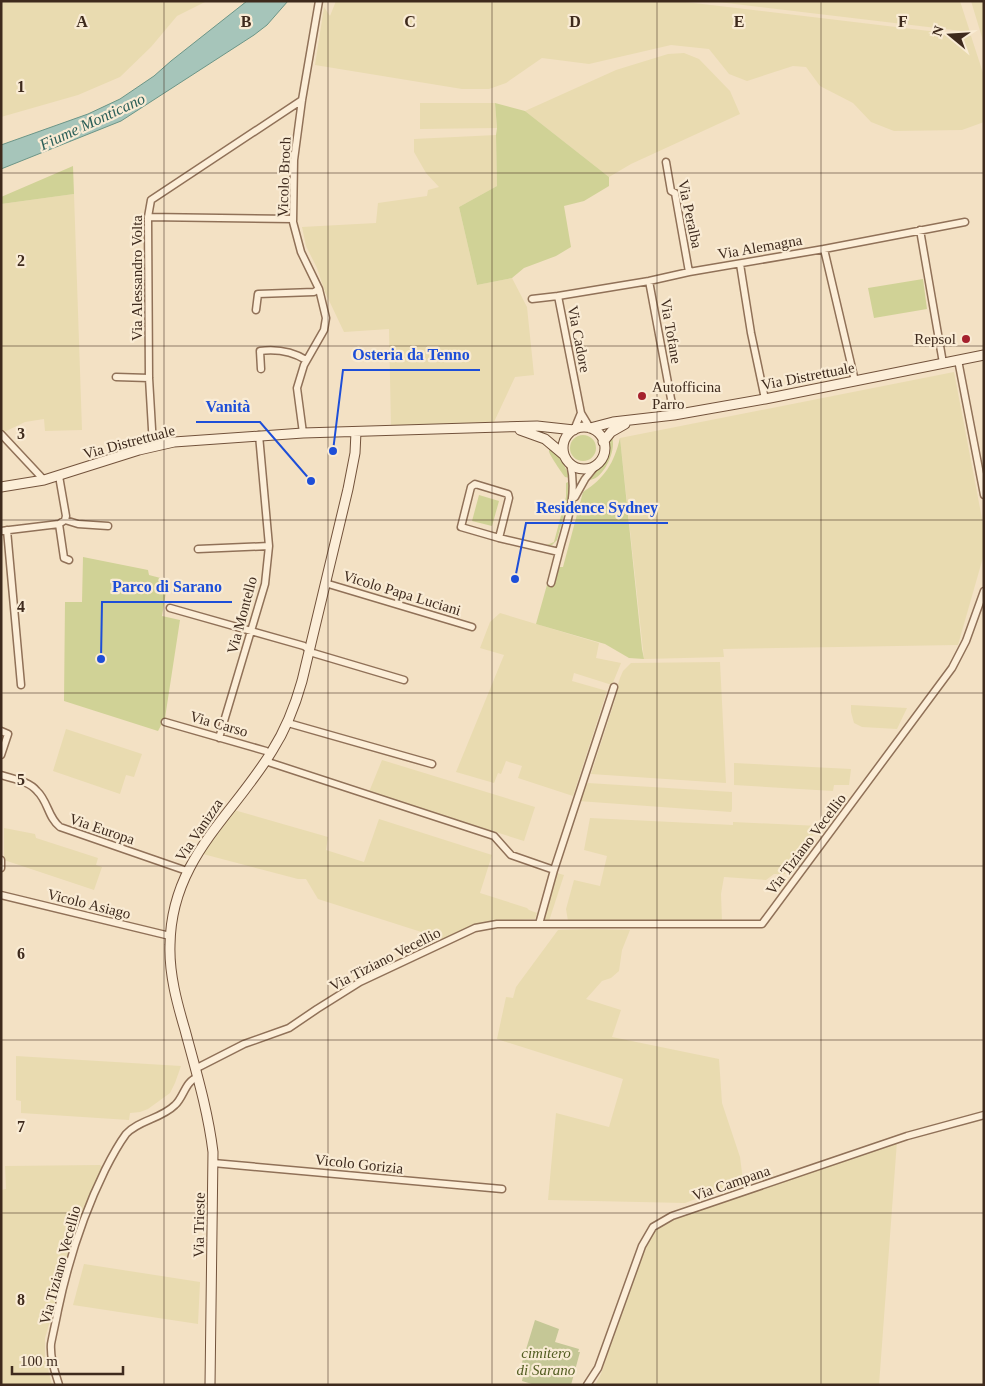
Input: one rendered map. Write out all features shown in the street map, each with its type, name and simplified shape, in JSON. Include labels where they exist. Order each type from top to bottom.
[{"type":"main road","name":"Via Distrettuale","points":[[636,420],[765,399],[984,355]]},
{"type":"main road","points":[[590,428],[613,422],[636,420]]},
{"type":"main road","points":[[505,427],[538,435],[555,446],[574,467],[586,469],[597,464],[603,454],[604,442],[611,432],[636,420]]},
{"type":"main road","name":"Via Distrettuale","points":[[1,488],[59,476],[153,446],[195,440],[303,433],[537,426],[574,430]]},
{"type":"main road","points":[[564,455],[566,438],[574,430],[584,427],[590,428],[596,431],[604,442]]},
{"type":"main road","name":"Via Vanizza","points":[[197,1073],[172,980],[170,936],[176,901],[188,871],[203,842],[265,761],[288,723],[297,697],[348,489],[355,453],[356,432]]},
{"type":"main road","name":"Via Trieste","points":[[197,1073],[208,1117],[213,1163],[210,1385]]},
{"type":"street","name":"Vicolo Broch","points":[[303,433],[296,394],[298,382],[306,360],[326,325],[325,311],[319,289],[301,252],[293,219],[294,160],[319,1]]},
{"type":"street","name":"Via Alessandro Volta","points":[[153,446],[149,378],[148,218],[151,200],[302,100]]},
{"type":"street","name":"Via Peralba","points":[[666,162],[671,191],[675,193],[688,272]]},
{"type":"street","points":[[148,218],[293,219]]},
{"type":"street","name":"Via Alemagna","points":[[558,296],[649,281],[688,272],[824,249],[965,222]]},
{"type":"street","points":[[920,230],[943,363]]},
{"type":"street","points":[[824,249],[854,381]]},
{"type":"street","points":[[740,264],[751,334],[765,399]]},
{"type":"street","name":"Via Tofane","points":[[649,281],[674,415]]},
{"type":"street","points":[[256,310],[258,294],[314,292],[319,289]]},
{"type":"street","name":"Via Cadore","points":[[532,299],[558,296],[581,414],[590,428]]},
{"type":"street","points":[[261,369],[260,351],[271,350],[297,355],[306,360]]},
{"type":"street","points":[[958,360],[984,494]]},
{"type":"street","points":[[116,377],[149,378]]},
{"type":"street","points":[[574,430],[581,414]]},
{"type":"street","points":[[1,434],[44,480]]},
{"type":"street","name":"Via Montello","points":[[219,738],[265,584],[268,546],[259,435]]},
{"type":"street","points":[[570,463],[573,481],[572,503]]},
{"type":"street","points":[[551,583],[572,503],[580,485],[590,470],[597,464]]},
{"type":"street","points":[[59,476],[66,516],[62,522],[64,558],[68,560]]},
{"type":"street","points":[[499,538],[509,498],[508,494],[473,485],[461,527],[499,538],[559,552]]},
{"type":"street","points":[[21,685],[4,531],[62,522],[108,526]]},
{"type":"street","points":[[198,549],[268,546]]},
{"type":"street","name":"Vicolo Papa Luciani","points":[[325,583],[472,627]]},
{"type":"street","name":"Via Tiziano Vecellio","points":[[58,1385],[52,1363],[51,1345],[63,1287],[82,1221],[91,1198],[117,1148],[127,1134],[137,1125],[157,1117],[176,1105],[197,1073],[244,1044],[289,1028],[360,982],[475,928],[497,924],[762,924],[952,668],[966,641],[984,591]]},
{"type":"street","points":[[170,608],[304,646],[313,653],[404,680]]},
{"type":"street","points":[[540,924],[554,870],[614,687]]},
{"type":"street","name":"Via Carso","points":[[165,722],[266,751]]},
{"type":"street","points":[[288,723],[432,764]]},
{"type":"street","points":[[1,731],[8,734],[1,755]]},
{"type":"street","points":[[265,761],[494,836],[511,855],[554,870]]},
{"type":"street","name":"Via Europa","points":[[1,774],[29,784],[37,790],[52,820],[60,828],[188,871]]},
{"type":"street","points":[[1,868],[2,860]]},
{"type":"street","name":"Vicolo Asiago","points":[[1,895],[170,936]]},
{"type":"street","name":"Via Campana","points":[[587,1385],[598,1368],[642,1246],[652,1227],[672,1216],[888,1142],[984,1115]]},
{"type":"street","name":"Vicolo Gorizia","points":[[213,1163],[502,1189]]},
{"type":"shaded area","points":[[1,1],[207,1],[177,16],[151,47],[120,77],[78,95],[1,117]]},
{"type":"shaded area","points":[[336,1],[677,1],[971,36],[984,76],[984,122],[962,130],[894,131],[871,122],[853,103],[820,86],[806,67],[793,66],[747,81],[729,74],[709,49],[671,45],[589,64],[542,58],[506,83],[489,89],[462,89],[315,65],[324,7],[330,16]]},
{"type":"shaded area","points":[[710,1],[960,1],[970,32]]},
{"type":"shaded area","points":[[971,1],[984,1],[984,44]]},
{"type":"shaded area","points":[[684,53],[699,59],[730,91],[740,114],[631,164],[609,177],[525,111],[616,70],[668,54]]},
{"type":"shaded area","points":[[420,103],[495,103],[497,128],[420,129]]},
{"type":"shaded area","points":[[496,135],[497,186],[459,207],[477,285],[512,278],[527,307],[534,375],[515,377],[494,422],[391,426],[389,329],[344,332],[306,246],[302,227],[376,223],[378,203],[427,196],[428,190],[439,187],[426,173],[414,152],[414,139]]},
{"type":"shaded area","points":[[74,194],[82,430],[45,431],[44,419],[25,422],[2,433],[1,204]]},
{"type":"shaded area","points":[[954,372],[984,529],[984,554],[958,645],[723,649],[724,657],[644,659],[620,438]]},
{"type":"shaded area","points":[[500,613],[599,643],[596,658],[621,663],[612,685],[574,673],[572,681],[607,691],[573,796],[518,778],[522,766],[506,761],[501,774],[498,773],[494,783],[456,772],[504,655],[480,648],[490,622]]},
{"type":"shaded area","points":[[720,662],[726,783],[591,774],[615,700],[613,699],[620,678],[623,671],[631,663]]},
{"type":"shaded area","points":[[851,705],[907,708],[897,729],[862,727],[854,723]]},
{"type":"shaded area","points":[[66,729],[142,754],[134,777],[126,775],[120,794],[53,771]]},
{"type":"shaded area","points":[[382,760],[535,807],[524,841],[369,792]]},
{"type":"shaded area","points":[[734,763],[851,769],[849,785],[834,785],[833,791],[734,785]]},
{"type":"shaded area","points":[[588,783],[732,792],[732,809],[731,812],[578,801],[583,787]]},
{"type":"shaded area","points":[[234,810],[328,837],[326,850],[364,862],[379,819],[492,855],[480,893],[527,908],[537,913],[535,919],[488,921],[471,926],[441,942],[437,937],[318,899],[306,879],[298,879],[203,854]]},
{"type":"shaded area","points":[[590,818],[733,825],[733,822],[819,826],[785,874],[774,874],[766,880],[724,877],[721,894],[722,921],[568,921],[566,909],[574,880],[600,886],[607,856],[584,850]]},
{"type":"shaded area","points":[[4,828],[35,834],[36,838],[98,858],[96,865],[102,867],[94,890],[4,860]]},
{"type":"shaded area","points":[[557,873],[564,875],[549,921],[542,919]]},
{"type":"shaded area","points":[[558,930],[630,930],[622,950],[619,971],[611,978],[602,981],[586,999],[621,1010],[612,1037],[719,1059],[722,1103],[740,1157],[743,1181],[685,1203],[548,1200],[556,1113],[609,1127],[623,1079],[497,1039],[506,997],[513,998],[516,987]]},
{"type":"shaded area","points":[[16,1056],[181,1066],[170,1093],[148,1109],[130,1113],[129,1120],[21,1113],[21,1101],[16,1100]]},
{"type":"shaded area","points":[[897,1141],[879,1385],[595,1385],[601,1374],[645,1237],[649,1231],[674,1218]]},
{"type":"shaded area","points":[[100,1165],[104,1168],[81,1219],[45,1338],[45,1357],[52,1385],[1,1385],[1,1190],[6,1189],[5,1166]]},
{"type":"shaded area","points":[[84,1264],[200,1282],[198,1324],[73,1305]]},
{"type":"green space","points":[[495,103],[525,111],[609,177],[609,186],[584,201],[564,206],[571,247],[556,256],[524,268],[512,278],[477,285],[459,207],[497,186]]},
{"type":"green space","points":[[73,166],[74,194],[1,204],[1,197]]},
{"type":"green space","points":[[923,279],[927,309],[874,318],[868,288]]},
{"type":"green space","points":[[583,435],[592,439],[596,448],[592,457],[583,461],[574,457],[570,448],[574,439]]},
{"type":"green space","points":[[612,437],[611,457],[608,464],[599,476],[588,480],[605,459],[608,444]]},
{"type":"green space","points":[[620,438],[644,659],[629,658],[605,644],[536,624],[552,567],[563,567],[583,492],[591,487],[608,469]]},
{"type":"green space","points":[[551,447],[560,456],[570,478],[565,477],[549,453]]},
{"type":"green space","points":[[570,481],[570,493],[557,540],[552,545],[547,545],[554,542],[566,497],[566,483]]},
{"type":"green space","points":[[479,495],[499,501],[492,526],[472,521]]},
{"type":"green space","points":[[83,557],[148,570],[149,575],[168,580],[162,616],[180,620],[165,718],[158,731],[64,701],[65,602],[82,602]]},
{"type":"green space","name":"cimitero di Sarano","points":[[535,1320],[559,1329],[555,1342],[579,1349],[578,1352],[580,1352],[571,1385],[535,1385],[522,1381],[522,1370],[520,1369]]},
{"type":"water","name":"Fiume Monticano","points":[[247,1],[288,1],[267,25],[254,35],[121,121],[1,169],[1,145],[88,114],[120,99],[154,76]]},
{"type":"place","name":"Repsol","points":[[966,339]]},
{"type":"place","name":"Autofficina Parro","points":[[642,396]]},
{"type":"place","name":"Osteria da Tenno","points":[[333,451]]},
{"type":"place","name":"Vanità","points":[[311,481]]},
{"type":"place","name":"Residence Sydney","points":[[515,579]]},
{"type":"place","name":"Parco di Sarano","points":[[101,659]]}]
